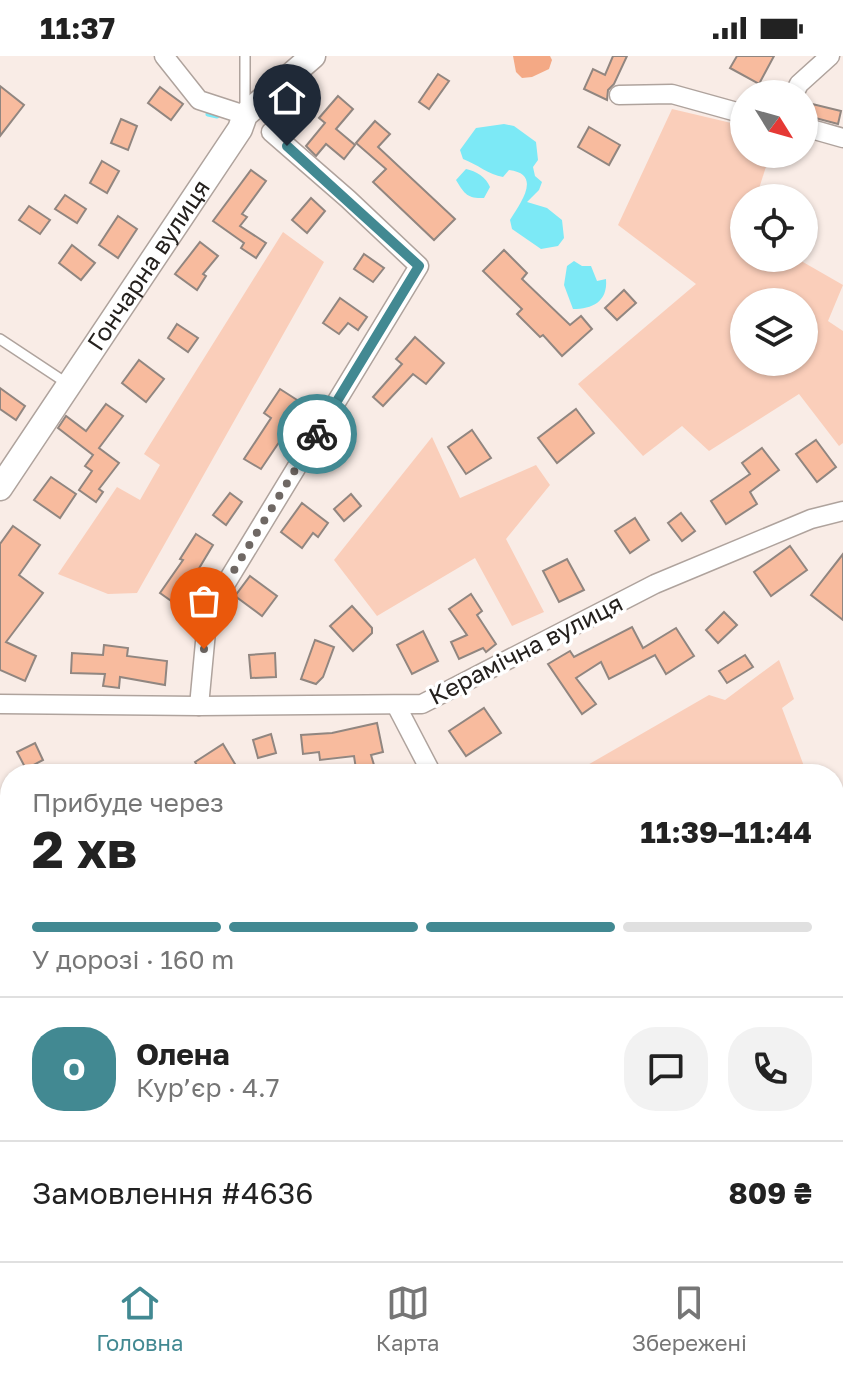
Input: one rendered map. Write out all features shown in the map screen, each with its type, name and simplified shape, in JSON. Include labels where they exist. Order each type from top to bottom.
[{"type":"street","points":[[164,56],[199,100],[245,115]]},
{"type":"street","name":"Гончарна вулиця","points":[[0,488],[240,129],[245,115],[313,56]]},
{"type":"street","points":[[803,80],[830,56]]},
{"type":"street","points":[[619,95],[672,94],[730,110]]},
{"type":"street","points":[[818,131],[843,138]]},
{"type":"street","points":[[199,706],[207,621],[225,585],[419,266],[271,132]]},
{"type":"street","name":"Керамічна вулиця","points":[[0,704],[422,704],[655,584],[811,519],[843,511]]},
{"type":"street","points":[[396,705],[427,764]]},
{"type":"lane","points":[[245,56],[245,115]]},
{"type":"lane","points":[[0,339],[68,384]]},
{"type":"shaded area","points":[[513,56],[550,56],[552,60],[549,69],[522,78],[516,72]]},
{"type":"shaded area","points":[[672,109],[730,123],[730,168],[766,168],[760,184],[730,184],[730,272],[818,271],[843,285],[828,321],[843,331],[843,443],[839,446],[799,394],[709,451],[682,426],[643,456],[578,384],[696,284],[618,225]]},
{"type":"shaded area","points":[[283,232],[324,262],[137,593],[108,594],[58,574],[117,487],[140,500],[160,465],[144,454]]},
{"type":"shaded area","points":[[432,437],[460,498],[536,465],[550,485],[506,539],[544,612],[512,626],[475,558],[377,616],[334,560]]},
{"type":"shaded area","points":[[779,660],[794,699],[782,708],[803,764],[589,764],[709,695],[725,700]]},
{"type":"water","points":[[504,124],[514,126],[536,142],[538,160],[533,167],[535,176],[542,182],[527,202],[547,208],[562,220],[564,238],[558,246],[541,249],[512,229],[510,220],[526,190],[525,177],[509,170],[503,177],[498,176],[463,159],[460,150],[476,128]]},
{"type":"water","points":[[466,169],[480,175],[488,183],[490,187],[484,198],[470,196],[459,185],[456,180]]},
{"type":"water","points":[[574,261],[582,266],[591,266],[597,281],[606,279],[601,299],[586,308],[573,309],[564,285],[567,266]]},
{"type":"building","points":[[613,56],[627,56],[608,90],[607,100],[584,89],[593,69],[605,75]]},
{"type":"building","points":[[737,56],[774,56],[761,80],[752,80],[730,68]]},
{"type":"building","points":[[438,74],[449,81],[429,109],[419,102]]},
{"type":"building","points":[[0,86],[24,105],[0,136]]},
{"type":"building","points":[[160,87],[183,104],[171,120],[148,103]]},
{"type":"building","points":[[338,96],[353,109],[336,129],[355,145],[344,159],[326,144],[316,156],[306,146],[325,123],[319,118]]},
{"type":"building","points":[[818,105],[841,111],[838,124],[818,119]]},
{"type":"building","points":[[121,119],[137,126],[128,150],[111,143]]},
{"type":"building","points":[[375,121],[390,134],[378,147],[455,219],[434,240],[373,182],[386,169],[356,143]]},
{"type":"building","points":[[589,127],[620,145],[609,165],[578,147]]},
{"type":"building","points":[[102,161],[119,171],[107,193],[90,183]]},
{"type":"building","points":[[251,170],[266,181],[242,214],[247,217],[240,226],[266,243],[256,258],[241,248],[244,243],[213,221]]},
{"type":"building","points":[[65,195],[86,209],[77,223],[55,209]]},
{"type":"building","points":[[311,198],[325,211],[307,233],[292,220]]},
{"type":"building","points":[[29,206],[50,220],[40,234],[19,220]]},
{"type":"building","points":[[118,216],[137,229],[118,258],[99,245]]},
{"type":"building","points":[[200,242],[218,256],[203,274],[206,276],[197,290],[175,274]]},
{"type":"building","points":[[72,245],[95,263],[81,280],[59,263]]},
{"type":"building","points":[[504,250],[527,273],[522,279],[570,325],[581,316],[592,329],[562,356],[517,314],[522,309],[483,271]]},
{"type":"building","points":[[364,254],[384,268],[373,282],[354,269]]},
{"type":"building","points":[[624,290],[636,303],[617,320],[605,308]]},
{"type":"building","points":[[340,298],[367,317],[358,330],[348,323],[339,334],[323,323]]},
{"type":"building","points":[[177,324],[198,338],[188,352],[168,338]]},
{"type":"building","points":[[415,337],[444,363],[426,384],[413,374],[383,406],[373,397],[402,364],[396,359]]},
{"type":"building","points":[[139,360],[164,379],[146,402],[122,383]]},
{"type":"building","points":[[0,388],[25,406],[16,420],[0,409]]},
{"type":"building","points":[[280,389],[308,407],[292,432],[288,429],[261,469],[244,459],[271,418],[264,413]]},
{"type":"building","points":[[106,404],[123,416],[99,448],[119,463],[99,489],[103,492],[96,502],[79,490],[92,471],[85,466],[93,455],[58,428],[66,416],[86,431]]},
{"type":"building","points":[[576,409],[594,433],[557,463],[538,438]]},
{"type":"building","points":[[472,430],[491,458],[466,474],[448,447]]},
{"type":"building","points":[[816,440],[836,467],[817,482],[796,454]]},
{"type":"building","points":[[762,448],[779,470],[750,492],[757,504],[726,524],[711,501],[750,474],[742,463]]},
{"type":"building","points":[[51,477],[76,494],[60,518],[34,500]]},
{"type":"building","points":[[230,493],[242,502],[226,525],[213,515]]},
{"type":"building","points":[[351,494],[361,506],[344,521],[334,509]]},
{"type":"building","points":[[302,503],[328,523],[318,537],[313,533],[302,548],[281,532]]},
{"type":"building","points":[[681,513],[695,531],[682,541],[668,523]]},
{"type":"building","points":[[635,518],[649,540],[630,553],[615,531]]},
{"type":"building","points":[[13,526],[40,545],[19,575],[43,593],[6,642],[36,656],[25,681],[0,670],[0,544]]},
{"type":"building","points":[[196,534],[213,545],[177,605],[160,593],[183,560],[180,559]]},
{"type":"building","points":[[790,546],[807,570],[771,596],[754,572]]},
{"type":"building","points":[[843,554],[843,620],[811,595]]},
{"type":"building","points":[[567,559],[584,590],[559,602],[543,571]]},
{"type":"building","points":[[250,576],[277,596],[262,616],[235,596]]},
{"type":"building","points":[[471,594],[482,611],[477,615],[496,644],[486,652],[483,648],[459,659],[451,642],[467,635],[449,609]]},
{"type":"building","points":[[352,606],[372,628],[372,633],[353,651],[330,626]]},
{"type":"building","points":[[724,612],[737,625],[718,643],[706,630]]},
{"type":"building","points":[[632,627],[643,648],[676,628],[694,656],[666,674],[655,655],[609,679],[601,662],[576,678],[596,704],[582,714],[548,664],[570,651],[574,657]]},
{"type":"building","points":[[423,631],[438,661],[412,674],[397,645]]},
{"type":"building","points":[[315,640],[334,647],[323,677],[316,684],[301,679]]},
{"type":"building","points":[[104,645],[128,648],[127,656],[167,661],[165,685],[120,677],[119,688],[103,686],[105,674],[71,673],[72,653],[103,655]]},
{"type":"building","points":[[275,653],[276,677],[251,678],[249,655]]},
{"type":"building","points":[[745,655],[753,667],[727,683],[719,671]]},
{"type":"building","points":[[484,708],[501,733],[466,756],[449,731]]},
{"type":"building","points":[[377,723],[383,752],[371,755],[374,764],[355,764],[354,756],[320,760],[319,752],[303,754],[301,735],[332,733]]},
{"type":"building","points":[[271,734],[276,753],[258,758],[253,740]]},
{"type":"building","points":[[35,743],[43,760],[35,764],[23,764],[17,752]]},
{"type":"building","points":[[223,744],[235,764],[196,764]]},
{"type":"waterway","points":[[208,114],[217,116]]},
{"type":"way so far","points":[[204,649],[207,621],[225,585],[317,434]]},
{"type":"route","points":[[287,146],[419,266],[317,434]]}]
